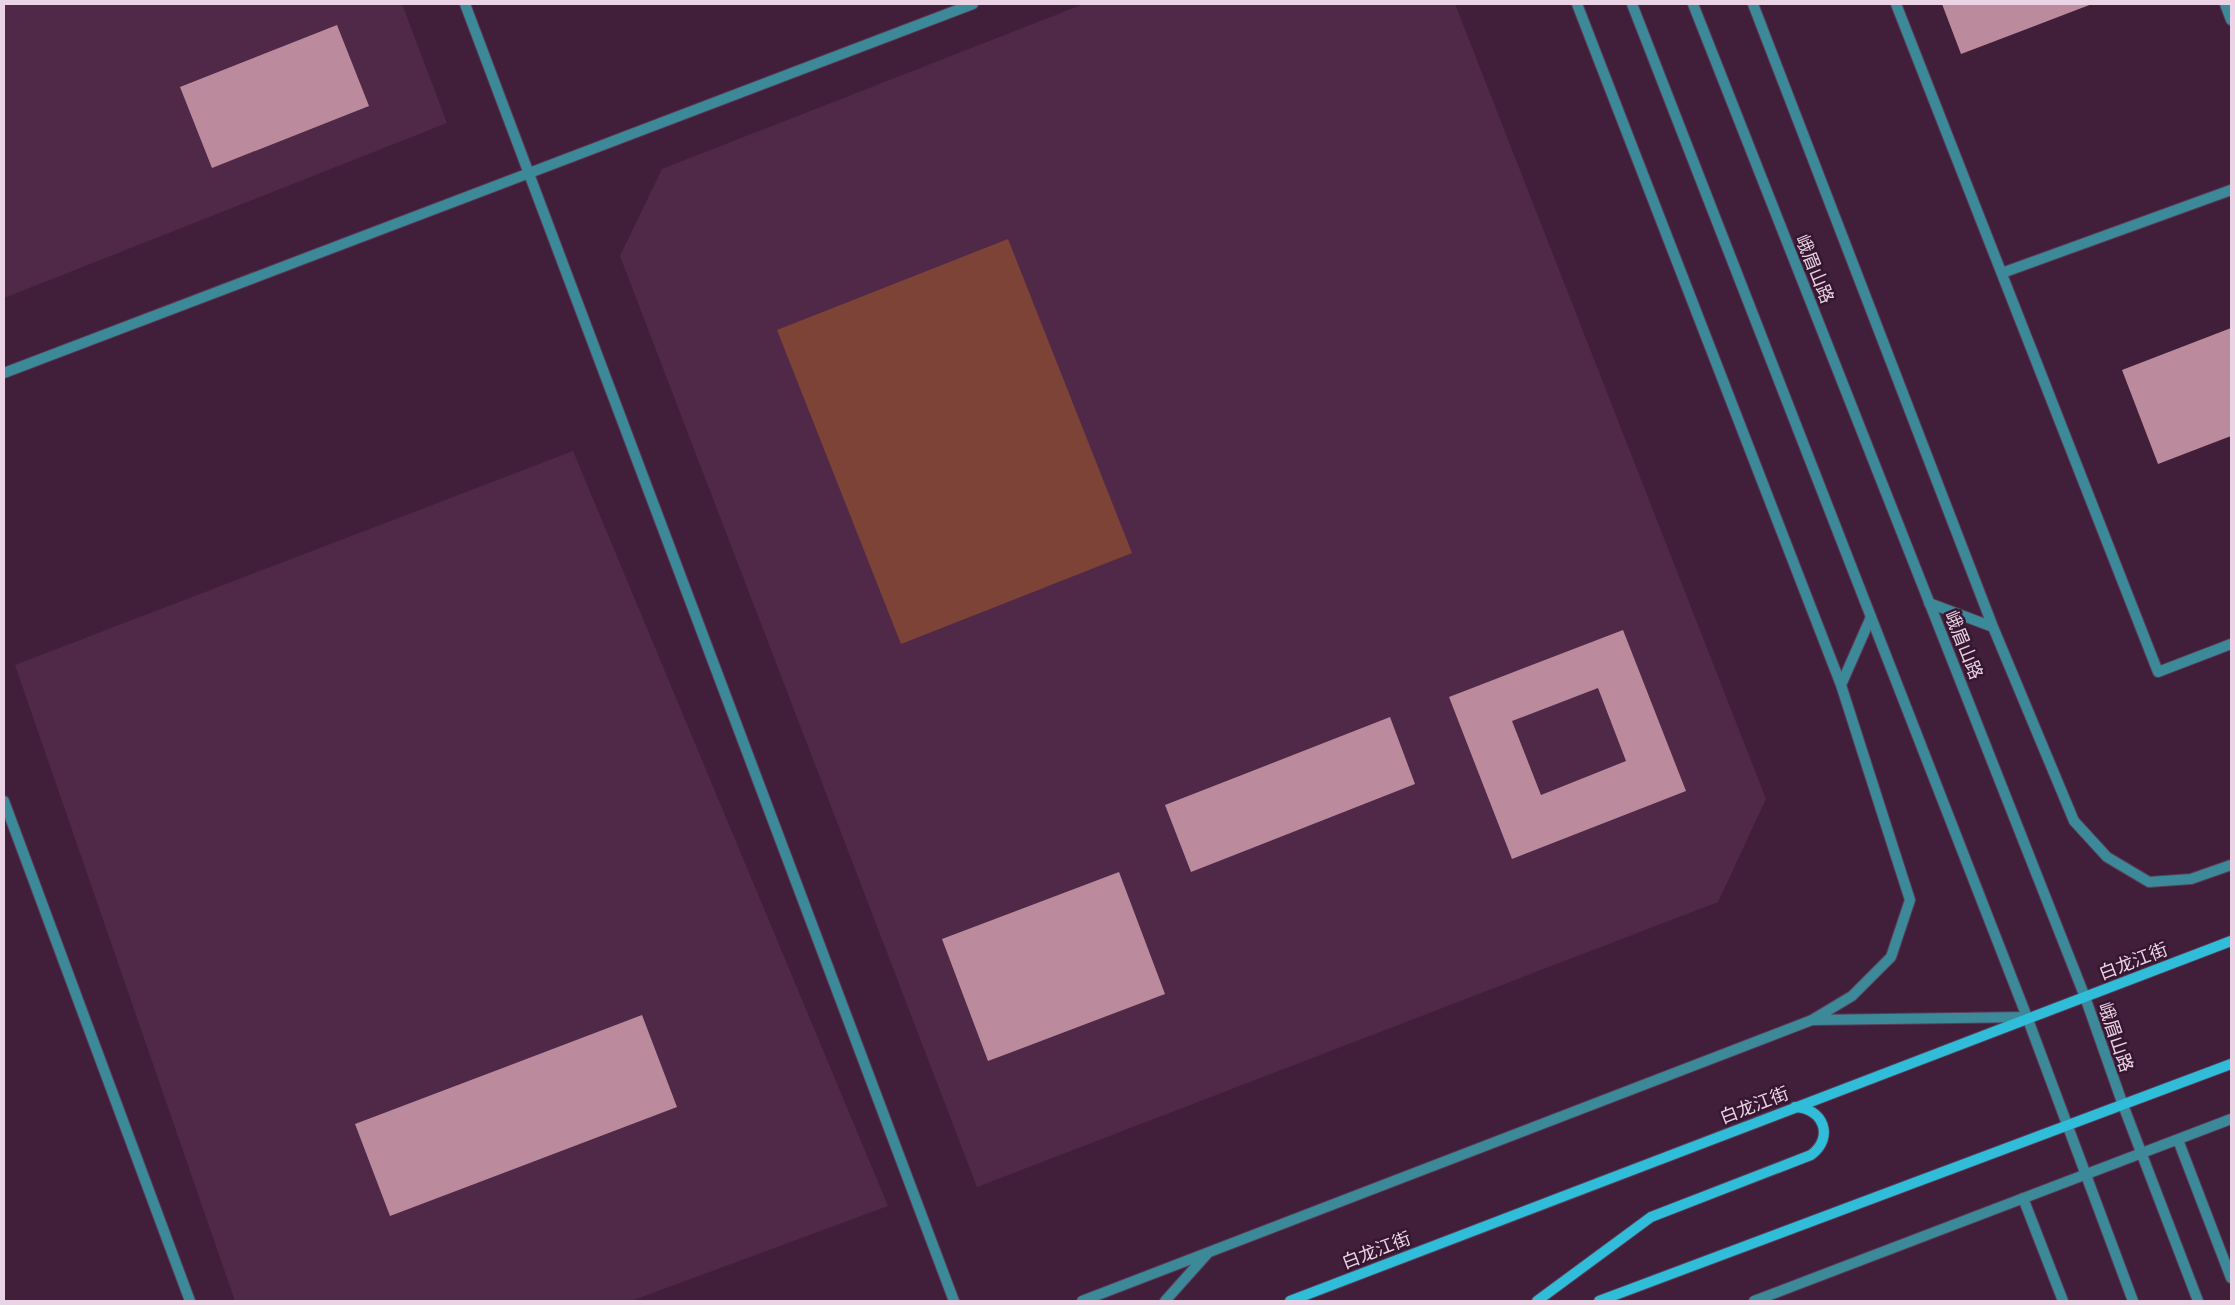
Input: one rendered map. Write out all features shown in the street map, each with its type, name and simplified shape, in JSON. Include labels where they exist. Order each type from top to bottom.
[{"type":"main road","name":"白龙江街","points":[[1290,1301],[2027,1017],[2085,997],[2231,941]]},
{"type":"main road","points":[[1599,1301],[2231,1064]]},
{"type":"main road","points":[[1537,1301],[1651,1217],[1811,1155],[1818,1150],[1824,1133],[1818,1116],[1803,1107],[1794,1107],[1786,1110]]},
{"type":"street","points":[[464,4],[954,1301]]},
{"type":"street","points":[[4,373],[973,4]]},
{"type":"street","points":[[1082,1301],[1812,1020],[1852,996],[1891,956],[1910,900],[1842,685],[1577,4]]},
{"type":"street","points":[[1632,4],[2027,1017],[2066,1126],[2133,1301]]},
{"type":"street","name":"峨眉山路","points":[[1692,4],[2085,997],[2123,1106],[2198,1301]]},
{"type":"street","name":"峨眉山路","points":[[1753,4],[1993,627],[2074,821],[2107,857],[2149,882],[2191,879],[2231,865]]},
{"type":"street","points":[[1896,4],[2158,672],[2231,644]]},
{"type":"street","points":[[2225,4],[2231,20]]},
{"type":"street","points":[[2002,273],[2231,190]]},
{"type":"street","points":[[1929,603],[1993,627]]},
{"type":"street","points":[[1842,685],[1871,617]]},
{"type":"street","points":[[4,801],[190,1301]]},
{"type":"street","points":[[1812,1020],[2027,1017]]},
{"type":"street","points":[[1754,1301],[2085,1174],[2142,1155],[2231,1119]]},
{"type":"street","points":[[2178,1140],[2231,1278]]},
{"type":"street","points":[[2023,1198],[2063,1301]]},
{"type":"street","points":[[1165,1301],[1210,1251]]},
{"type":"shaded area","points":[[4,4],[402,4],[447,123],[4,298]]},
{"type":"shaded area","points":[[1084,4],[1455,4],[1766,799],[1718,902],[977,1187],[620,256],[662,169]]},
{"type":"shaded area","points":[[1008,239],[1132,553],[901,644],[777,330]]},
{"type":"shaded area","points":[[573,451],[888,1206],[631,1301],[235,1301],[15,665]]},
{"type":"building","points":[[1942,4],[2092,4],[1961,54]]},
{"type":"building","points":[[337,25],[369,106],[212,168],[180,87]]},
{"type":"building","points":[[2231,328],[2231,436],[2158,464],[2122,370]]},
{"type":"building","points":[[1623,630],[1686,791],[1512,859],[1449,697]],"holes":[[[1598,688],[1626,761],[1541,795],[1512,721]]]},
{"type":"building","points":[[1390,717],[1415,784],[1191,872],[1165,805]]},
{"type":"building","points":[[1119,872],[1165,994],[988,1061],[942,939]]},
{"type":"building","points":[[642,1015],[677,1107],[390,1216],[355,1124]]}]
